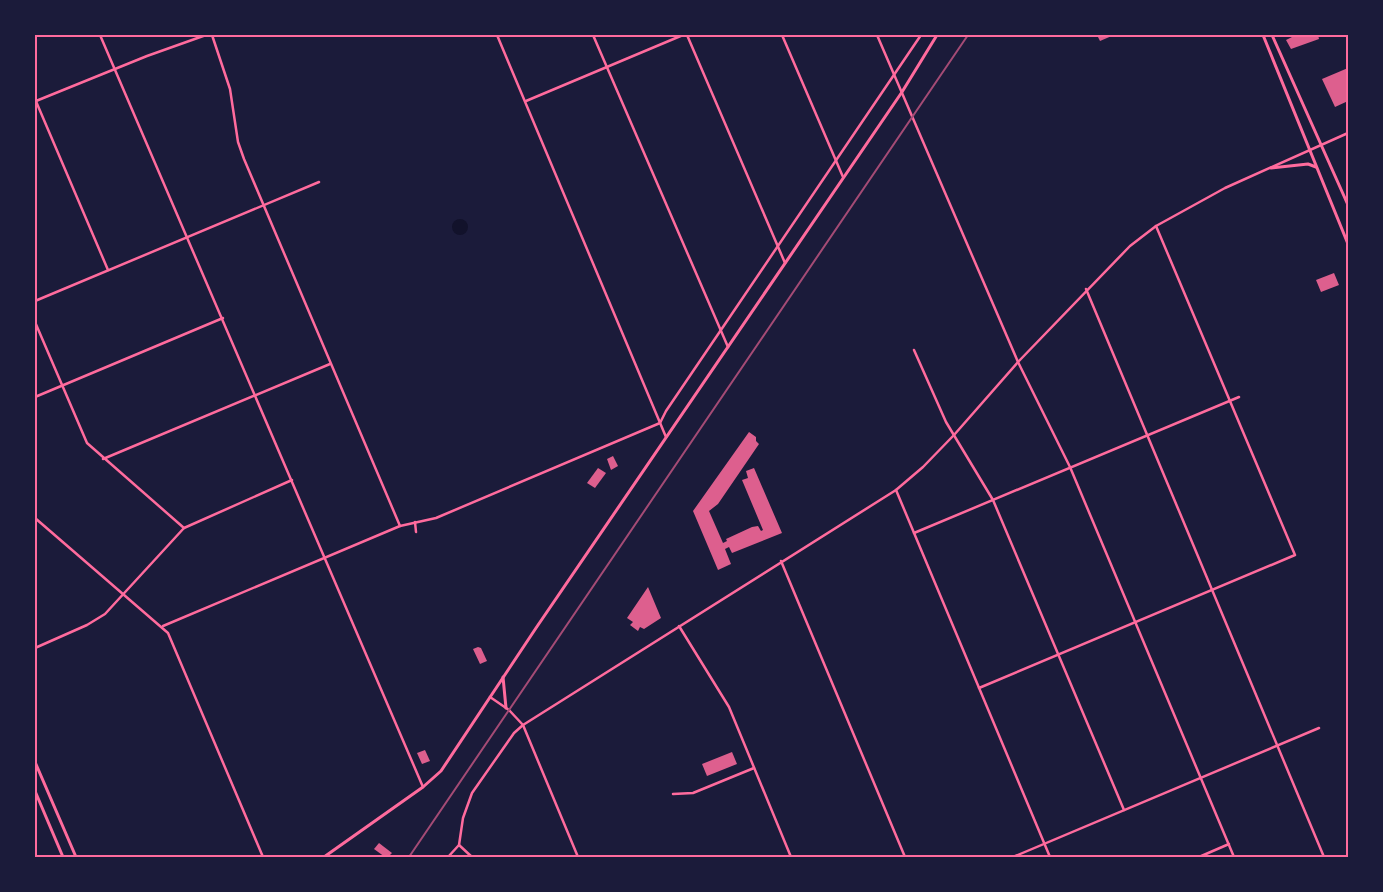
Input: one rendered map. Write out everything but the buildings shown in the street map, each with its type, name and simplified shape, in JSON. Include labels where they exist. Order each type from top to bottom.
[{"type":"street","points":[[100,35],[423,787]]},
{"type":"street","points":[[108,270],[35,101],[115,68],[206,35]]},
{"type":"street","points":[[212,35],[230,89],[238,142],[263,206],[400,526]]},
{"type":"street","points":[[497,35],[666,437]]},
{"type":"street","points":[[592,35],[728,347]]},
{"type":"street","points":[[526,101],[606,66],[685,35],[785,263]]},
{"type":"street","points":[[782,35],[843,177]]},
{"type":"street","points":[[877,35],[1018,362],[1070,467],[1234,857]]},
{"type":"street","points":[[163,626],[325,556],[400,526],[436,518],[660,423],[666,410],[921,35]]},
{"type":"street","points":[[324,857],[423,787],[441,771],[503,676],[902,92],[937,35]]},
{"type":"street","points":[[1263,35],[1348,244]]},
{"type":"street","points":[[1272,35],[1348,206]]},
{"type":"street","points":[[448,857],[459,845],[463,818],[472,793],[514,734],[523,725],[781,560],[896,490],[923,467],[954,435],[1086,289],[1130,246],[1156,226],[1225,188],[1348,133]]},
{"type":"street","points":[[1271,168],[1308,164],[1316,166]]},
{"type":"street","points":[[35,301],[319,182]]},
{"type":"street","points":[[979,688],[1295,555],[1156,226]]},
{"type":"street","points":[[1086,289],[1324,857]]},
{"type":"street","points":[[35,397],[223,318]]},
{"type":"street","points":[[35,322],[87,444],[184,528]]},
{"type":"street","points":[[914,350],[954,435],[993,500],[1124,810]]},
{"type":"street","points":[[103,459],[330,364]]},
{"type":"street","points":[[914,533],[1239,396]]},
{"type":"street","points":[[35,648],[99,618],[125,594],[184,528],[292,480]]},
{"type":"street","points":[[896,490],[1050,857]]},
{"type":"street","points":[[35,518],[163,626],[176,649],[263,857]]},
{"type":"street","points":[[416,522],[416,532]]},
{"type":"street","points":[[781,560],[905,857]]},
{"type":"street","points":[[679,626],[730,707],[791,857]]},
{"type":"street","points":[[503,676],[506,708]]},
{"type":"street","points":[[489,697],[506,708],[523,725],[578,857]]},
{"type":"street","points":[[1013,857],[1319,728]]},
{"type":"street","points":[[35,762],[76,857]]},
{"type":"street","points":[[673,794],[694,793],[754,767]]},
{"type":"street","points":[[35,791],[63,857]]},
{"type":"street","points":[[1199,857],[1228,844]]},
{"type":"street","points":[[459,845],[472,857]]},
{"type":"shaded area","points":[[460,219],[466,221],[468,227],[466,233],[460,235],[454,233],[452,227],[454,221]]},
{"type":"railway","points":[[409,857],[968,35]]}]
